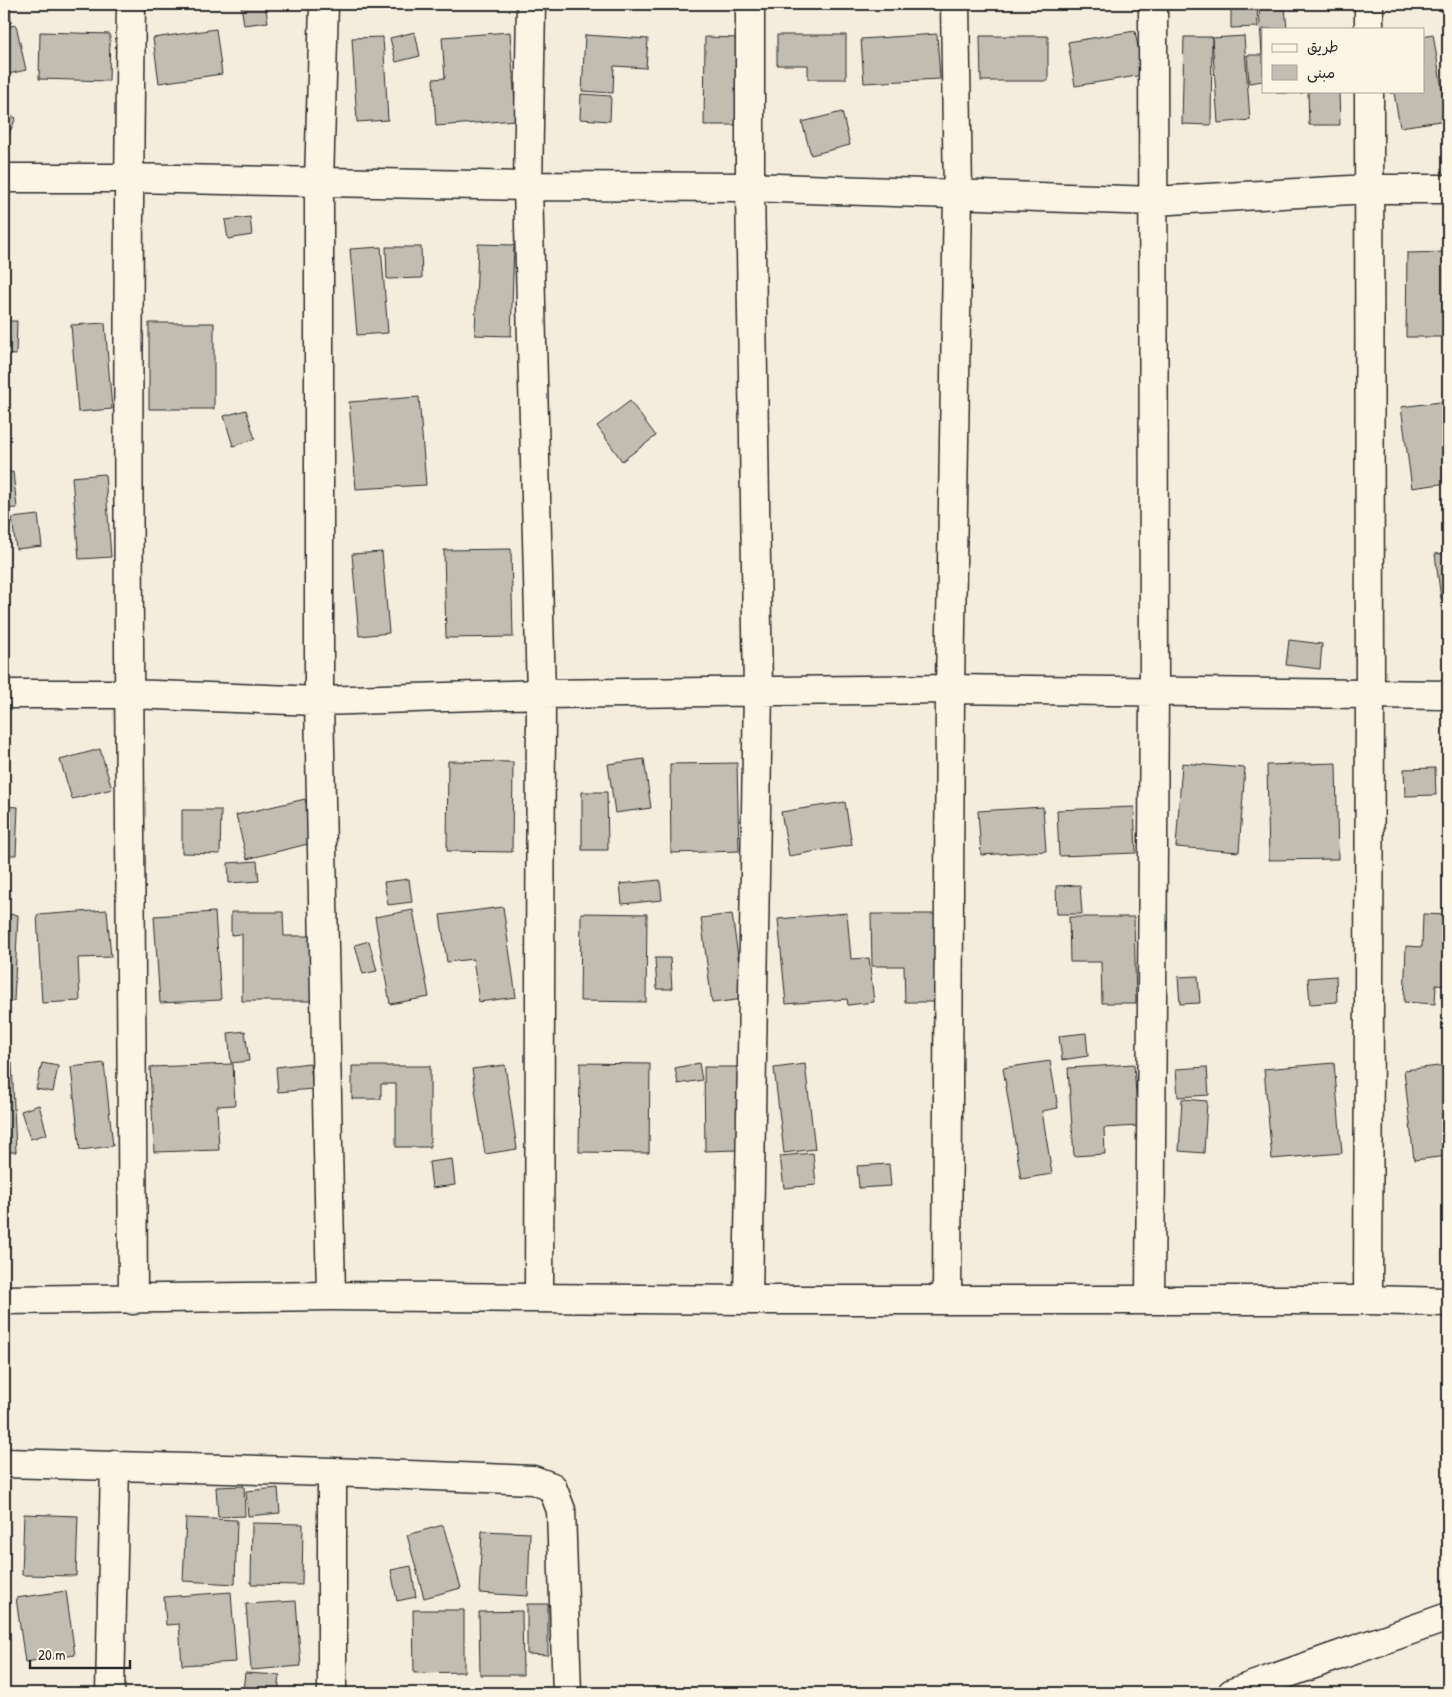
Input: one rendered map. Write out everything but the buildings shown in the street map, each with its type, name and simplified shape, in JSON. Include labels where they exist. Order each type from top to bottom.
[{"type":"street","points":[[131,4],[128,178],[134,1300]]},
{"type":"street","points":[[324,4],[319,182],[319,701],[331,1296]]},
{"type":"street","points":[[530,4],[528,186],[541,694],[539,1297]]},
{"type":"street","points":[[748,1300],[758,690],[750,187],[750,4]]},
{"type":"street","points":[[947,1299],[950,689],[958,194],[955,4]]},
{"type":"street","points":[[1150,1299],[1154,692],[1153,4]]},
{"type":"street","points":[[1368,4],[1369,28]]},
{"type":"street","points":[[1368,1300],[1369,92]]},
{"type":"street","points":[[4,178],[128,178],[528,186],[750,187],[1154,201],[1369,189],[1448,189]]},
{"type":"street","points":[[4,694],[130,694],[319,701],[758,690],[950,689],[1448,695]]},
{"type":"street","points":[[4,1300],[134,1300],[331,1296],[748,1300],[1150,1299],[1448,1302]]},
{"type":"street","points":[[4,1463],[115,1465],[533,1480],[552,1487],[561,1510],[567,1693]]},
{"type":"street","points":[[110,1693],[115,1465]]},
{"type":"street","points":[[332,1472],[332,1693]]},
{"type":"street","points":[[1232,1693],[1448,1617]]}]
